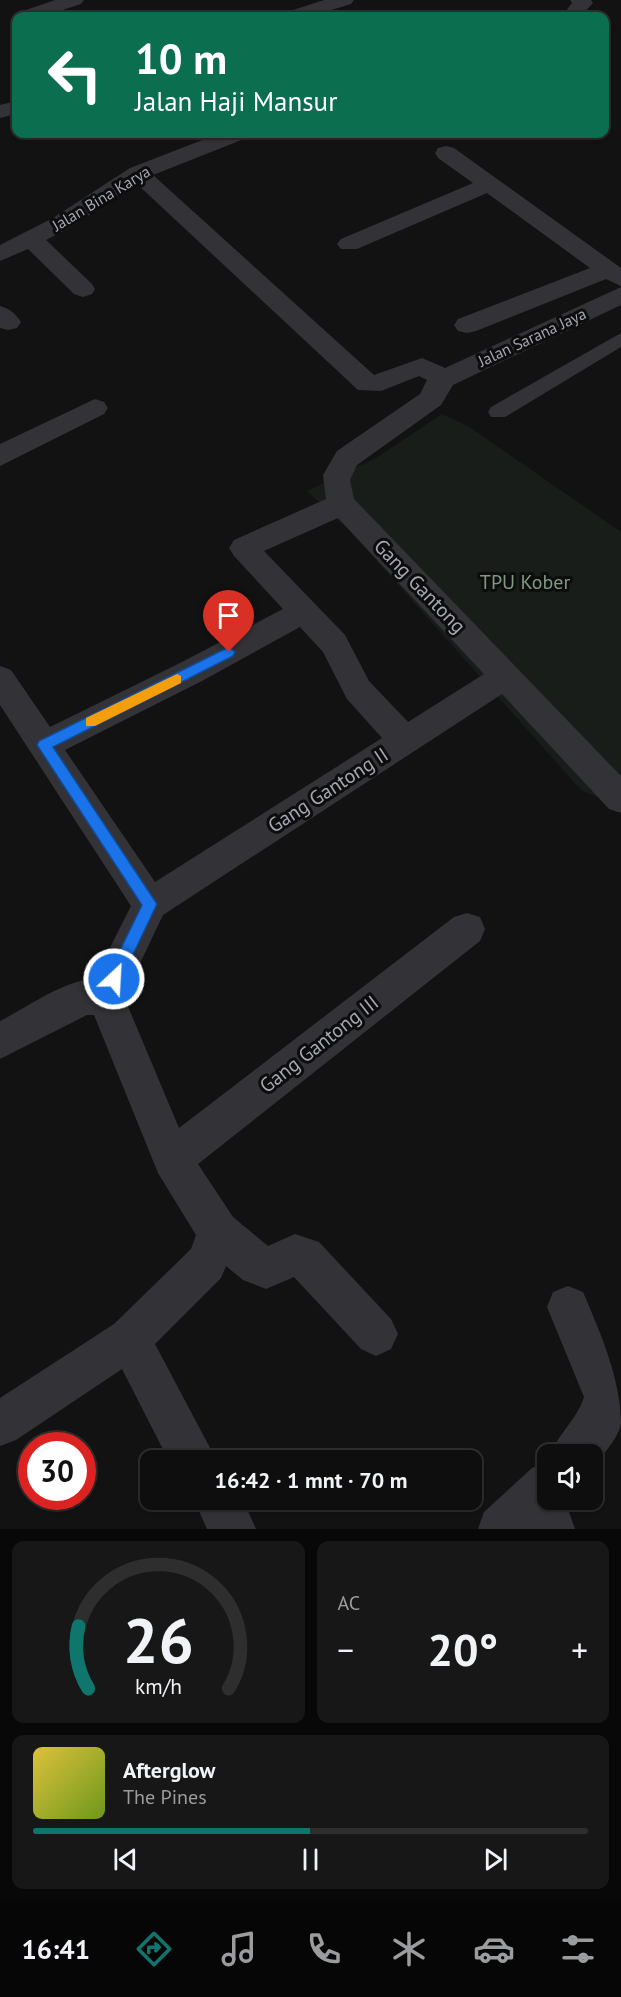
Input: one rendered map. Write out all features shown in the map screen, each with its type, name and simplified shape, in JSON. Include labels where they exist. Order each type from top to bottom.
[{"type":"street","points":[[40,5],[74,0]]},
{"type":"street","points":[[306,12],[344,0]]},
{"type":"street","points":[[575,12],[583,3],[580,0]]},
{"type":"street","name":"Jalan Bina Karya","points":[[0,254],[61,223],[138,174],[226,138]]},
{"type":"street","points":[[446,153],[614,274]]},
{"type":"street","points":[[138,174],[367,384],[377,385],[408,369],[422,366],[444,379]]},
{"type":"street","points":[[349,244],[489,184]]},
{"type":"street","points":[[31,239],[83,289]]},
{"type":"street","points":[[467,325],[614,274]]},
{"type":"street","name":"Jalan Sarana Jaya","points":[[444,379],[621,295]]},
{"type":"street","name":"Gang Gantong","points":[[444,379],[436,387],[432,399],[347,458],[336,471],[334,478],[342,504],[621,799]]},
{"type":"street","points":[[0,456],[95,408]]},
{"type":"street","points":[[342,504],[244,548],[334,644],[358,690],[405,741]]},
{"type":"street","points":[[44,745],[191,672],[304,611]]},
{"type":"street","name":"Gang Gantong II","points":[[150,904],[506,676]]},
{"type":"street","points":[[0,679],[150,904],[105,997],[172,1159],[218,1232],[258,1265],[266,1268],[295,1255],[304,1257],[376,1334]]},
{"type":"street","name":"Gang Gantong III","points":[[172,1159],[466,929]]},
{"type":"street","points":[[0,1041],[84,997],[105,997]]},
{"type":"street","points":[[0,1424],[129,1339],[206,1263],[218,1232]]},
{"type":"street","points":[[568,1307],[606,1397],[598,1425],[582,1444]]},
{"type":"street","points":[[129,1339],[188,1450]]},
{"type":"street","points":[[223,1510],[233,1529]]},
{"type":"lane","points":[[498,412],[621,339]]},
{"type":"green space","name":"TPU Kober","points":[[442,414],[468,426],[621,532],[621,806],[582,791],[350,531],[307,491],[376,458]]},
{"type":"slow traffic","points":[[91,722],[177,679]]},
{"type":"route","points":[[114,979],[150,904],[44,745],[229,652]]}]
